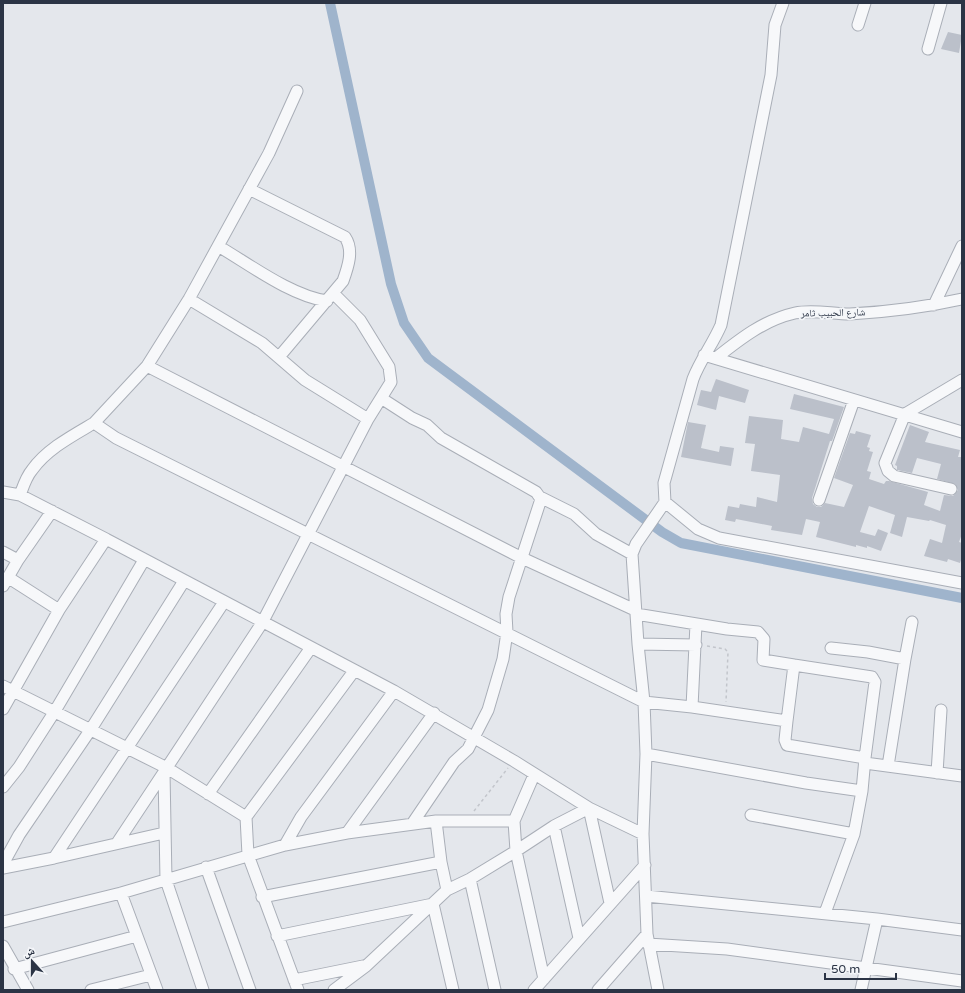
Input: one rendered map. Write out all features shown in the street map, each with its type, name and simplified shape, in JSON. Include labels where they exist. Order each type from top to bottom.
[{"type":"street","points":[[658,990],[648,939],[643,834],[646,754],[644,702],[638,644],[632,554],[641,535],[664,504],[664,483],[693,379],[704,355],[710,347],[721,325],[771,75],[775,25],[783,3]]},
{"type":"street","points":[[858,25],[865,3]]},
{"type":"street","points":[[928,49],[941,3]]},
{"type":"street","points":[[20,495],[31,471],[40,459],[65,440],[94,423],[147,366],[189,298],[218,246],[281,130],[297,91]]},
{"type":"street","points":[[249,189],[345,237],[350,247],[348,265],[343,281],[279,356]]},
{"type":"street","points":[[117,843],[262,623],[368,419],[391,382],[389,367],[358,316],[330,297],[315,299],[297,292],[218,246]]},
{"type":"street","points":[[934,305],[962,246]]},
{"type":"street","points":[[189,298],[244,332],[279,356],[305,380],[368,419]]},
{"type":"street","name":"شارع الحبيب ثامر","points":[[716,358],[744,336],[780,318],[795,313],[804,311],[849,314],[934,305],[962,299]]},
{"type":"street","points":[[704,355],[962,432]]},
{"type":"street","points":[[147,366],[522,558],[636,612],[696,624],[758,632],[764,639],[763,660],[874,678],[875,682],[862,791],[854,834],[825,913]]},
{"type":"street","points":[[951,489],[901,479],[888,471],[885,463],[886,457],[904,414],[962,380]]},
{"type":"street","points":[[381,398],[412,418],[427,425],[441,438],[536,492],[540,497],[574,514],[596,534],[632,554]]},
{"type":"street","points":[[820,500],[854,400]]},
{"type":"street","points":[[94,423],[116,438],[507,632],[644,702],[692,707],[787,721]]},
{"type":"street","points":[[3,492],[20,495],[52,511],[310,649],[394,691],[514,761],[588,808],[643,834]]},
{"type":"street","points":[[412,824],[454,762],[465,752],[488,710],[503,659],[507,632],[507,609],[540,504],[540,497]]},
{"type":"street","points":[[664,504],[694,526],[719,538],[962,583]]},
{"type":"street","points":[[52,511],[18,560],[6,582],[59,610]]},
{"type":"street","points":[[3,709],[8,688],[106,539]]},
{"type":"street","points":[[3,552],[18,560]]},
{"type":"street","points":[[3,787],[19,767],[55,711],[144,560]]},
{"type":"street","points":[[3,864],[19,835],[90,729],[184,581]]},
{"type":"street","points":[[54,858],[129,748],[224,602]]},
{"type":"street","points":[[888,766],[912,622]]},
{"type":"street","points":[[692,707],[696,624]]},
{"type":"street","points":[[638,644],[696,645]]},
{"type":"street","points":[[831,648],[868,652],[905,659]]},
{"type":"street","points":[[208,794],[310,649]]},
{"type":"street","points":[[794,665],[785,740],[787,745],[888,766],[962,776]]},
{"type":"street","points":[[354,671],[246,817],[248,855],[262,897],[296,985],[366,966]]},
{"type":"street","points":[[8,688],[129,748],[246,817]]},
{"type":"street","points":[[285,845],[301,817],[394,691]]},
{"type":"street","points":[[937,773],[941,710]]},
{"type":"street","points":[[347,833],[434,713]]},
{"type":"street","points":[[646,754],[806,783],[862,791]]},
{"type":"street","points":[[166,770],[164,833],[166,880],[203,990]]},
{"type":"street","points":[[534,775],[514,821],[516,851],[544,979]]},
{"type":"street","points":[[334,990],[366,966],[447,890],[470,879],[554,826],[588,808]]},
{"type":"street","points":[[588,808],[610,903]]},
{"type":"street","points":[[750,815],[854,834]]},
{"type":"street","points":[[436,821],[447,890]]},
{"type":"street","points":[[3,922],[121,893],[285,845],[347,833],[436,821],[514,821]]},
{"type":"street","points":[[554,826],[579,938]]},
{"type":"street","points":[[3,868],[164,833]]},
{"type":"street","points":[[262,897],[442,862]]},
{"type":"street","points":[[534,990],[645,865]]},
{"type":"street","points":[[206,867],[250,990]]},
{"type":"street","points":[[470,879],[495,990]]},
{"type":"street","points":[[121,893],[157,990]]},
{"type":"street","points":[[646,896],[825,913],[962,930]]},
{"type":"street","points":[[277,936],[433,904]]},
{"type":"street","points":[[433,904],[453,990]]},
{"type":"street","points":[[861,990],[877,919]]},
{"type":"street","points":[[14,969],[137,936]]},
{"type":"street","points":[[648,939],[962,981]]},
{"type":"street","points":[[598,990],[648,939]]},
{"type":"street","points":[[3,946],[14,969],[28,990]]},
{"type":"street","points":[[91,990],[151,975]]},
{"type":"path","points":[[696,645],[727,650],[726,712]]},
{"type":"path","points":[[466,821],[514,761]]},
{"type":"building","points":[[948,32],[962,35],[959,53],[941,49]]},
{"type":"building","points":[[716,379],[749,390],[745,403],[719,396],[716,410],[697,405],[701,390],[711,392]]},
{"type":"building","points":[[794,394],[844,407],[832,441],[830,441],[812,498],[813,504],[817,507],[821,507],[825,503],[844,507],[853,485],[834,478],[850,433],[855,434],[856,431],[871,435],[867,447],[870,448],[869,451],[873,452],[867,471],[871,472],[869,479],[884,484],[886,481],[889,481],[928,492],[924,505],[940,511],[944,495],[953,496],[958,490],[955,484],[937,479],[941,464],[917,458],[912,473],[897,470],[897,466],[895,465],[910,425],[929,432],[925,442],[960,450],[958,457],[962,457],[962,534],[959,542],[962,543],[962,557],[960,563],[948,559],[947,562],[924,556],[930,539],[942,543],[946,525],[930,520],[907,517],[902,537],[890,533],[895,515],[869,506],[860,532],[875,536],[878,529],[888,533],[881,551],[867,546],[867,548],[856,545],[856,547],[816,537],[820,522],[806,519],[802,535],[771,530],[772,526],[736,519],[735,522],[725,520],[728,506],[739,508],[740,504],[756,507],[757,497],[777,502],[780,475],[751,471],[755,444],[745,443],[749,416],[783,420],[781,439],[799,442],[803,427],[829,434],[834,419],[790,409]]},
{"type":"building","points":[[688,422],[706,425],[701,448],[719,452],[720,446],[734,448],[731,466],[681,457]]},
{"type":"waterway","points":[[330,3],[391,284],[404,323],[428,358],[662,532],[681,543],[962,598]]}]
